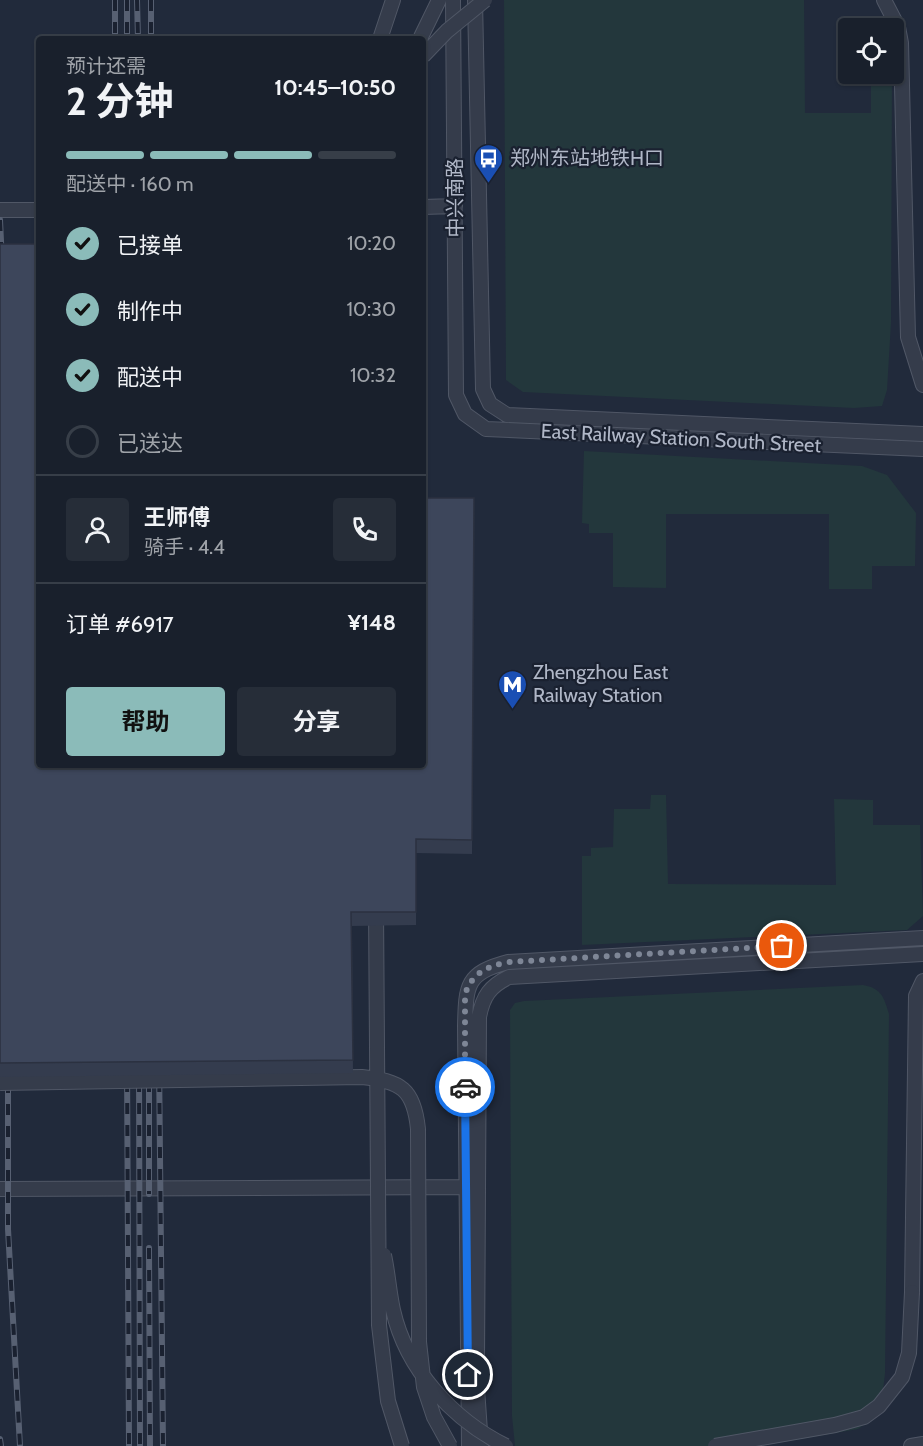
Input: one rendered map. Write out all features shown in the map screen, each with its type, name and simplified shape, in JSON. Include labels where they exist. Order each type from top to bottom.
[{"type":"street","points":[[381,36],[393,0]]},
{"type":"street","points":[[421,36],[439,0]]},
{"type":"street","name":"中兴南路","points":[[453,0],[456,395]]},
{"type":"street","name":"中兴南路","points":[[475,0],[483,389]]},
{"type":"street","points":[[476,56],[485,0]]},
{"type":"street","points":[[426,53],[447,31],[485,0]]},
{"type":"street","points":[[884,0],[898,27],[901,43],[908,337],[923,385]]},
{"type":"street","points":[[426,207],[456,206]]},
{"type":"street","points":[[0,210],[36,210]]},
{"type":"street","name":"East Railway Station South Street","points":[[483,389],[490,404],[507,415],[923,434]]},
{"type":"street","name":"East Railway Station South Street","points":[[456,395],[465,414],[486,429],[923,449]]},
{"type":"street","points":[[374,898],[377,912],[379,1325],[388,1401],[402,1446]]},
{"type":"street","points":[[469,1446],[465,994],[470,982],[478,973],[508,962],[923,938]]},
{"type":"street","points":[[481,1446],[477,1392],[479,1017],[482,1001],[489,990],[509,977],[923,954]]},
{"type":"street","points":[[715,1446],[835,1425],[864,1417],[879,1406],[903,1377],[909,1353],[912,1292],[916,996],[923,981]]},
{"type":"street","points":[[0,1083],[362,1077],[390,1081],[407,1092],[414,1106],[418,1129],[419,1342],[424,1387],[434,1417],[450,1446]]},
{"type":"street","points":[[0,1189],[466,1187]]},
{"type":"street","points":[[377,1219],[394,1312],[406,1347],[442,1400],[483,1434],[506,1446]]},
{"type":"street","points":[[911,1446],[923,1444]]},
{"type":"green space","points":[[504,0],[804,0],[805,113],[871,113],[871,84],[892,84],[891,323],[887,390],[882,406],[854,408],[523,392],[506,380]]},
{"type":"green space","points":[[584,451],[862,466],[887,475],[916,513],[915,566],[872,566],[872,589],[829,589],[829,514],[666,514],[666,588],[613,587],[613,533],[589,533],[589,524],[582,523]]},
{"type":"green space","points":[[651,795],[666,795],[668,884],[836,885],[834,799],[873,800],[873,825],[920,825],[923,916],[907,930],[582,945],[582,856],[591,856],[591,848],[613,847],[614,809],[650,809]]},
{"type":"green space","points":[[863,985],[874,988],[881,994],[889,1014],[885,1373],[879,1405],[872,1417],[858,1429],[761,1446],[515,1446],[512,1416],[510,1010],[515,1003]]},
{"type":"building","points":[[0,244],[36,244],[36,768],[426,768],[426,498],[474,498],[472,840],[416,839],[416,912],[351,912],[353,1060],[0,1063]]},
{"type":"railway","points":[[115,0],[115,36]]},
{"type":"railway","points":[[127,0],[127,36]]},
{"type":"railway","points":[[137,0],[138,36]]},
{"type":"railway","points":[[151,0],[151,36]]},
{"type":"railway","points":[[0,220],[2,262]]},
{"type":"railway","points":[[127,1059],[129,1446]]},
{"type":"railway","points":[[139,1059],[140,1446]]},
{"type":"railway","points":[[149,1059],[149,1194]]},
{"type":"railway","points":[[159,1059],[163,1446]]},
{"type":"railway","points":[[8,1060],[8,1229],[20,1446]]},
{"type":"railway","points":[[149,1248],[150,1446]]},
{"type":"railway","points":[[0,1439],[1,1446]]},
{"type":"way so far","points":[[465,1087],[465,994],[470,982],[478,973],[489,967],[508,962],[782,946]]},
{"type":"place","name":"郑州东站地铁H口","points":[[489,184]]},
{"type":"place","name":"Zhengzhou East Railway Station","points":[[512,710]]},
{"type":"route","points":[[465,1087],[468,1375]]}]
